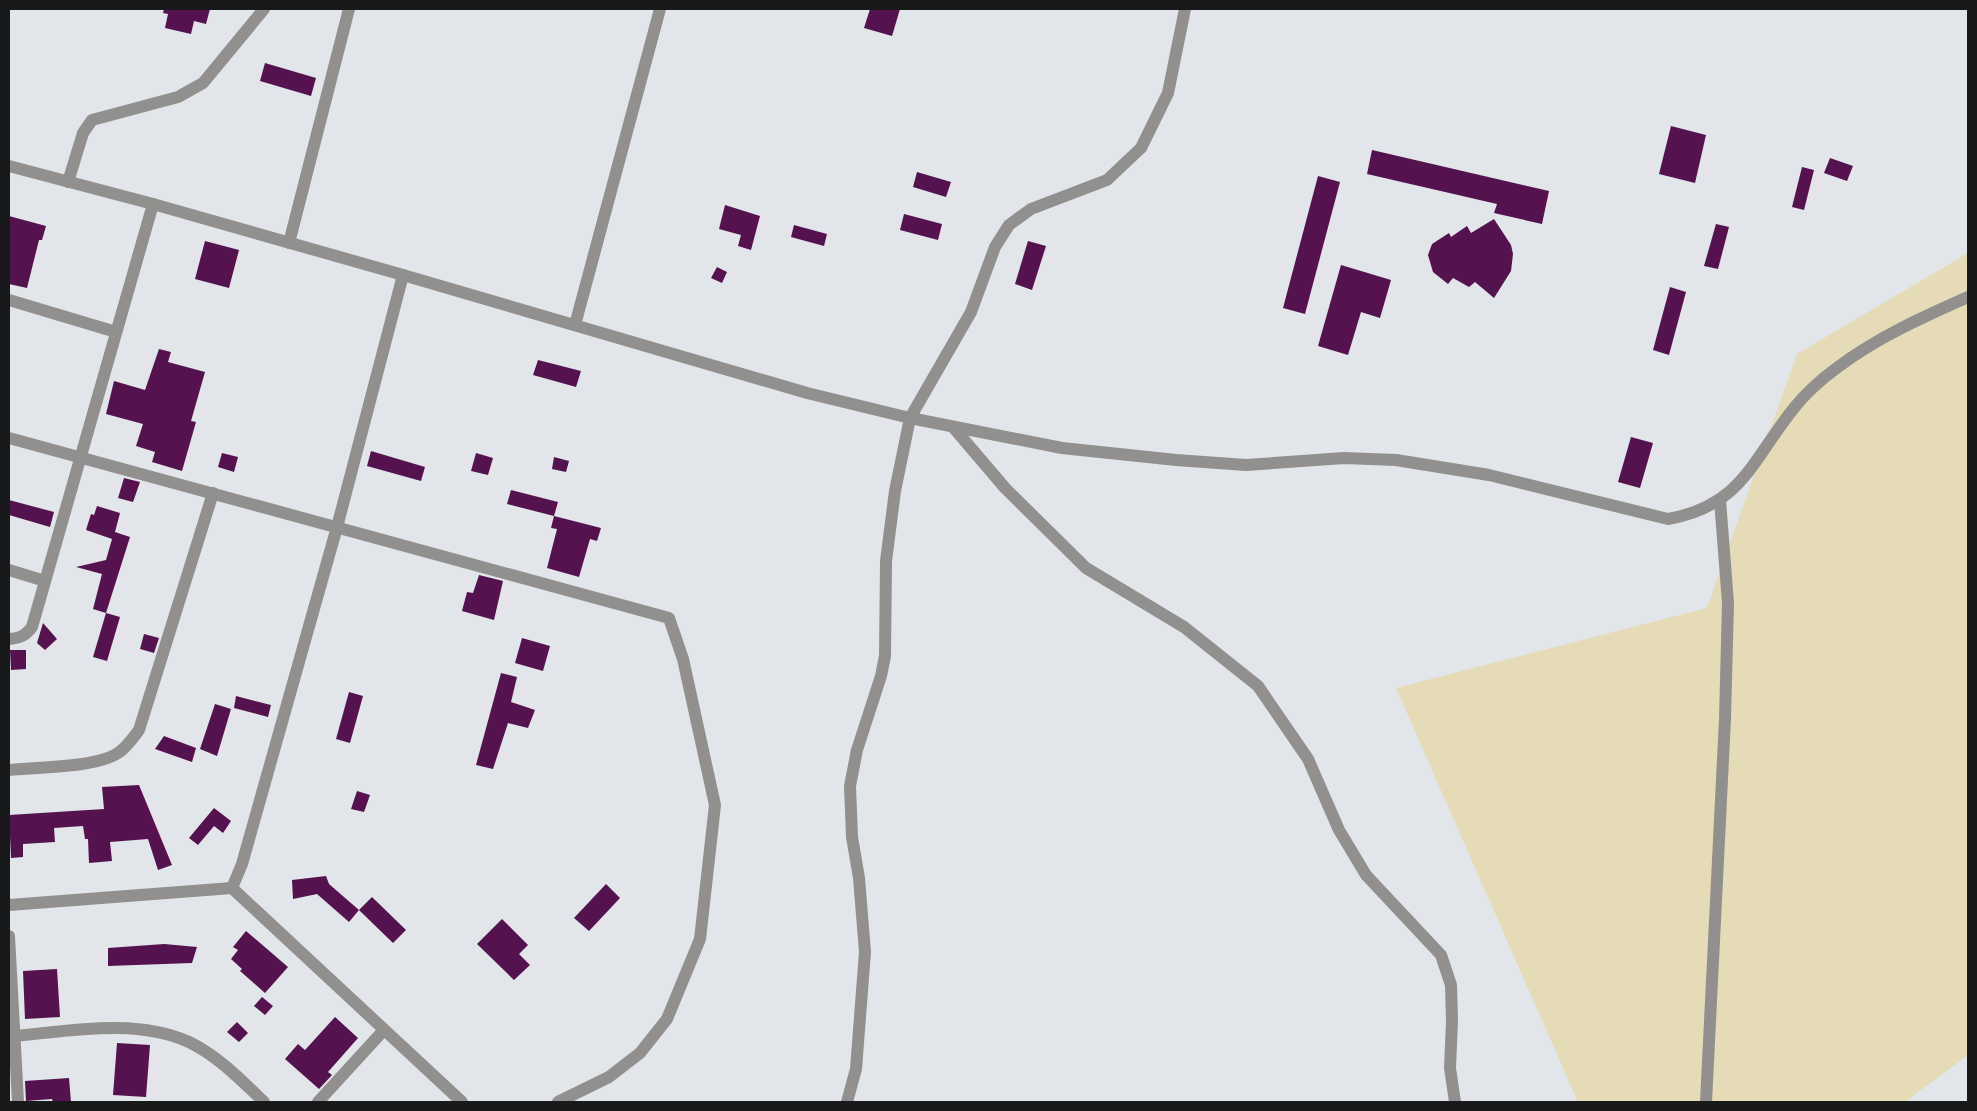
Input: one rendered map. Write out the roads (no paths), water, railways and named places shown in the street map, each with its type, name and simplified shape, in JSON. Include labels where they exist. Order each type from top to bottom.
[{"type":"street","points":[[68,182],[82,133],[92,120],[178,97],[203,83],[264,9]]},
{"type":"street","points":[[289,243],[349,9]]},
{"type":"street","points":[[575,325],[660,9]]},
{"type":"street","points":[[847,1102],[856,1069],[865,952],[852,837],[850,786],[857,750],[881,676],[885,656],[886,561],[895,490],[910,418],[972,312],[995,247],[1010,225],[1031,209],[1107,180],[1141,148],[1168,93],[1185,9]]},
{"type":"street","points":[[9,166],[153,204],[403,275],[807,393],[910,418],[1062,448],[1176,460],[1246,465],[1344,458],[1396,460],[1489,475],[1668,519],[1684,516],[1720,500],[1747,475],[1794,407],[1838,367],[1895,330],[1968,297]]},
{"type":"street","points":[[9,639],[18,638],[26,634],[32,627],[153,204]]},
{"type":"street","points":[[232,888],[242,864],[337,527],[403,275]]},
{"type":"street","points":[[9,300],[116,332]]},
{"type":"street","points":[[953,427],[1005,488],[1086,568],[1184,627],[1258,686],[1308,759],[1339,830],[1366,875],[1441,955],[1451,985],[1450,1068],[1455,1102]]},
{"type":"street","points":[[9,438],[669,618],[682,659],[715,805],[700,939],[667,1019],[640,1053],[609,1077],[558,1102]]},
{"type":"street","points":[[9,770],[90,762],[105,758],[118,753],[139,730],[213,493]]},
{"type":"street","points":[[1706,1102],[1726,699],[1728,603],[1720,500]]},
{"type":"street","points":[[9,570],[45,580]]},
{"type":"street","points":[[9,905],[232,888],[383,1031],[462,1102]]},
{"type":"street","points":[[9,936],[18,1102]]},
{"type":"street","points":[[14,1036],[93,1029],[121,1029],[154,1032],[176,1037],[190,1043],[222,1064],[264,1102]]},
{"type":"street","points":[[318,1102],[383,1031]]}]
